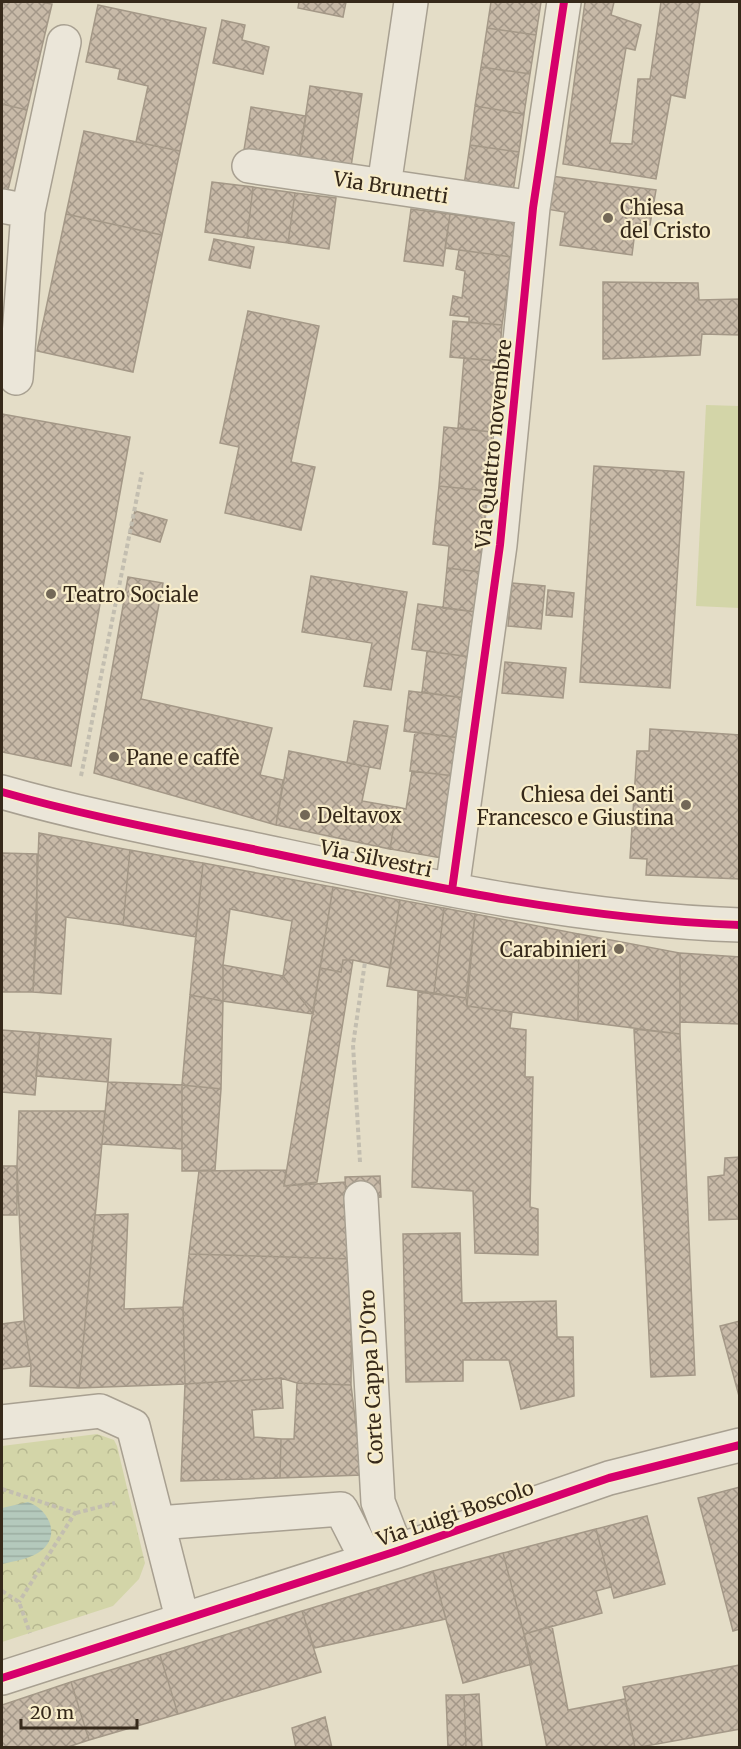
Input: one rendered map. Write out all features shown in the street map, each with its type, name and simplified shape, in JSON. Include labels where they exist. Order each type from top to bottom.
[{"type":"street","points":[[384,186],[411,2]]},
{"type":"street","name":"Via Quattro novembre","points":[[452,890],[500,545],[533,208],[564,2]]},
{"type":"street","points":[[16,378],[15,209],[64,42]]},
{"type":"street","name":"Via Brunetti","points":[[249,165],[533,208]]},
{"type":"street","name":"Via Silvestri","points":[[5,795],[452,890],[684,923],[740,925]]},
{"type":"street","name":"Corte Cappa D'Oro","points":[[362,1198],[382,1556]]},
{"type":"street","points":[[2,1422],[100,1411],[133,1426],[182,1618]]},
{"type":"street","name":"Via Luigi Boscolo","points":[[2,1678],[182,1618],[382,1556],[609,1478],[740,1446]]},
{"type":"street","points":[[158,1523],[341,1509],[382,1556]]},
{"type":"path","points":[[75,809],[142,472]]},
{"type":"path","points":[[360,1165],[353,1045],[365,962]]},
{"type":"path","points":[[2,1489],[75,1513],[119,1502]]},
{"type":"path","points":[[19,1602],[75,1513]]},
{"type":"path","points":[[2,1591],[19,1602],[41,1665]]},
{"type":"green space","points":[[706,405],[739,406],[739,608],[696,606]]},
{"type":"green space","points":[[97,1434],[114,1440],[117,1446],[145,1563],[139,1579],[113,1606],[2,1642],[2,1446]]},
{"type":"shaded area","points":[[28,1502],[35,1505],[46,1516],[50,1523],[51,1537],[48,1544],[33,1556],[2,1564],[2,1508]]},
{"type":"building","points":[[2,2],[52,4],[27,110],[2,104]]},
{"type":"building","points":[[299,2],[346,2],[343,17],[298,8]]},
{"type":"building","points":[[491,2],[541,2],[536,35],[487,28]]},
{"type":"building","points":[[585,2],[614,2],[611,15],[641,25],[635,50],[626,48],[610,143],[632,144],[638,79],[650,79],[661,2],[700,2],[685,98],[671,95],[656,179],[563,164]]},
{"type":"building","points":[[98,5],[206,28],[180,151],[136,142],[148,86],[118,79],[120,69],[86,62]]},
{"type":"building","points":[[222,20],[245,25],[242,40],[269,47],[263,74],[213,63]]},
{"type":"building","points":[[487,28],[536,35],[530,74],[481,67]]},
{"type":"building","points":[[481,67],[530,74],[524,114],[475,106]]},
{"type":"building","points":[[310,86],[362,94],[351,167],[299,159]]},
{"type":"building","points":[[2,104],[27,110],[7,194],[2,193]]},
{"type":"building","points":[[475,106],[524,114],[519,152],[470,145]]},
{"type":"building","points":[[251,107],[306,116],[299,159],[244,150]]},
{"type":"building","points":[[84,131],[180,151],[162,235],[66,214]]},
{"type":"building","points":[[470,145],[519,152],[513,192],[464,185]]},
{"type":"building","name":"Chiesa del Cristo","points":[[551,176],[656,190],[650,225],[636,223],[632,255],[560,245],[565,212],[546,209]]},
{"type":"building","points":[[212,182],[253,187],[247,238],[205,232]]},
{"type":"building","points":[[253,187],[295,193],[288,243],[247,238]]},
{"type":"building","points":[[295,193],[336,198],[329,249],[288,243]]},
{"type":"building","points":[[411,209],[450,214],[443,266],[404,261]]},
{"type":"building","points":[[66,214],[162,235],[133,372],[37,351]]},
{"type":"building","points":[[450,214],[516,223],[512,257],[445,248]]},
{"type":"building","points":[[214,239],[254,247],[250,268],[209,260]]},
{"type":"building","points":[[459,250],[512,257],[502,325],[469,322],[469,317],[450,315],[453,296],[462,298],[465,271],[456,269]]},
{"type":"building","points":[[603,282],[698,283],[699,300],[740,299],[740,335],[702,334],[700,355],[603,359]]},
{"type":"building","points":[[248,311],[319,326],[291,462],[315,467],[301,530],[225,513],[239,447],[220,443]]},
{"type":"building","points":[[453,321],[502,325],[499,361],[450,357]]},
{"type":"building","points":[[464,358],[499,361],[492,432],[458,428]]},
{"type":"building","name":"Teatro Sociale","points":[[2,414],[130,437],[71,766],[2,752]]},
{"type":"building","points":[[444,427],[492,432],[487,491],[439,486]]},
{"type":"building","points":[[594,466],[684,472],[670,688],[580,682]]},
{"type":"building","points":[[439,486],[487,491],[480,572],[447,568],[449,546],[433,544]]},
{"type":"building","points":[[135,511],[167,520],[160,542],[129,533]]},
{"type":"building","points":[[447,568],[480,572],[476,612],[443,608]]},
{"type":"building","points":[[311,576],[407,592],[391,690],[364,686],[372,643],[302,632]]},
{"type":"building","points":[[128,577],[163,583],[141,699],[272,728],[260,775],[283,780],[276,825],[94,773]]},
{"type":"building","points":[[512,583],[545,586],[541,629],[508,626]]},
{"type":"building","points":[[548,590],[574,593],[572,617],[546,615]]},
{"type":"building","points":[[418,604],[476,612],[470,657],[412,649]]},
{"type":"building","points":[[427,651],[470,657],[465,698],[422,692]]},
{"type":"building","points":[[505,662],[566,668],[563,698],[502,693]]},
{"type":"building","points":[[409,691],[465,698],[460,738],[404,731]]},
{"type":"building","points":[[354,721],[388,726],[380,769],[347,763]]},
{"type":"building","name":"Chiesa dei Santi Francesco e Giustina","points":[[650,729],[740,735],[740,879],[646,875],[647,859],[630,858],[637,751],[649,751]]},
{"type":"building","points":[[415,732],[460,738],[454,776],[410,771]]},
{"type":"building","points":[[289,751],[369,767],[362,801],[397,807],[390,849],[276,825]]},
{"type":"building","points":[[412,771],[454,776],[441,858],[390,849],[397,807],[406,809]]},
{"type":"building","points":[[39,833],[130,850],[123,925],[66,917],[61,994],[33,992]]},
{"type":"building","points":[[130,850],[203,863],[196,937],[123,925]]},
{"type":"building","points":[[2,853],[37,854],[37,924],[33,992],[2,992]]},
{"type":"building","points":[[203,863],[333,887],[313,1014],[283,976],[292,921],[230,909],[223,965],[223,1001],[190,995]]},
{"type":"building","points":[[333,887],[400,900],[390,968],[343,960],[341,972],[320,968]]},
{"type":"building","points":[[400,900],[444,908],[434,993],[387,986]]},
{"type":"building","points":[[444,908],[475,914],[466,998],[434,993]]},
{"type":"building","points":[[475,914],[579,934],[578,1021],[467,1006]]},
{"type":"building","points":[[579,934],[680,953],[680,1034],[578,1021]]},
{"type":"building","points":[[680,953],[740,957],[740,1024],[680,1022]]},
{"type":"building","points":[[343,960],[353,960],[317,1182],[284,1186],[320,968],[341,972]]},
{"type":"building","points":[[223,965],[283,976],[313,1014],[223,1001]]},
{"type":"building","points":[[418,992],[466,998],[467,1006],[512,1012],[510,1028],[526,1030],[525,1077],[533,1077],[530,1207],[538,1209],[538,1255],[475,1253],[473,1191],[412,1187]]},
{"type":"building","points":[[190,995],[223,1001],[221,1089],[182,1085]]},
{"type":"building","points":[[634,1029],[680,1034],[695,1375],[651,1377]]},
{"type":"building","points":[[2,1030],[40,1033],[35,1095],[2,1092]]},
{"type":"building","points":[[40,1033],[111,1039],[108,1082],[36,1076]]},
{"type":"building","points":[[108,1082],[182,1085],[182,1149],[102,1144]]},
{"type":"building","points":[[182,1085],[221,1089],[215,1170],[182,1171]]},
{"type":"building","points":[[19,1111],[105,1111],[79,1388],[30,1386],[31,1366],[24,1321],[17,1166]]},
{"type":"building","points":[[740,1157],[740,1219],[709,1220],[708,1177],[724,1175],[725,1158]]},
{"type":"building","points":[[2,1166],[17,1166],[17,1215],[2,1215]]},
{"type":"building","points":[[286,1170],[284,1186],[345,1182],[352,1259],[189,1254],[199,1171]]},
{"type":"building","points":[[380,1176],[381,1197],[346,1199],[345,1177]]},
{"type":"building","points":[[128,1214],[124,1309],[183,1307],[185,1384],[79,1388],[95,1215]]},
{"type":"building","points":[[460,1233],[462,1303],[556,1301],[557,1337],[573,1337],[574,1396],[521,1409],[509,1360],[463,1360],[463,1381],[406,1382],[403,1234]]},
{"type":"building","points":[[189,1254],[352,1259],[351,1385],[297,1383],[281,1378],[185,1384],[183,1307]]},
{"type":"building","points":[[24,1321],[31,1366],[2,1369],[2,1324]]},
{"type":"building","points":[[740,1321],[740,1396],[739,1396],[720,1326]]},
{"type":"building","points":[[281,1378],[283,1408],[252,1410],[254,1437],[281,1439],[280,1478],[181,1481],[185,1384]]},
{"type":"building","points":[[297,1383],[351,1385],[362,1475],[280,1478],[281,1439],[294,1439]]},
{"type":"building","points":[[740,1487],[740,1629],[733,1631],[698,1498]]},
{"type":"building","points":[[647,1516],[665,1584],[614,1598],[596,1529]]},
{"type":"building","points":[[596,1529],[611,1587],[596,1591],[602,1613],[524,1634],[503,1553]]},
{"type":"building","points":[[503,1553],[532,1664],[463,1683],[433,1571]]},
{"type":"building","points":[[433,1571],[446,1619],[314,1648],[302,1611]]},
{"type":"building","points":[[302,1611],[321,1672],[178,1714],[160,1655]]},
{"type":"building","points":[[552,1626],[568,1710],[625,1699],[635,1748],[547,1748],[524,1634]]},
{"type":"building","points":[[160,1655],[178,1714],[89,1740],[71,1682]]},
{"type":"building","points":[[740,1665],[740,1729],[635,1748],[623,1687]]},
{"type":"building","points":[[71,1682],[89,1740],[65,1748],[2,1748],[2,1705]]},
{"type":"building","points":[[479,1694],[482,1748],[466,1748],[464,1695]]},
{"type":"building","points":[[446,1695],[464,1695],[466,1748],[448,1748]]},
{"type":"building","points":[[325,1717],[332,1748],[296,1748],[292,1728]]},
{"type":"cycle path","points":[[452,890],[500,545],[533,208],[564,2]]},
{"type":"cycle path","points":[[2,792],[141,826],[452,890],[624,916],[740,925]]},
{"type":"cycle path","points":[[2,1678],[397,1551],[609,1478],[740,1445]]},
{"type":"place","name":"Chiesa del Cristo","points":[[608,218]]},
{"type":"place","name":"Teatro Sociale","points":[[51,594]]},
{"type":"place","name":"Pane e caffè","points":[[114,757]]},
{"type":"place","name":"Chiesa dei Santi Francesco e Giustina","points":[[686,805]]},
{"type":"place","name":"Deltavox","points":[[305,815]]},
{"type":"place","name":"Carabinieri","points":[[619,949]]}]
